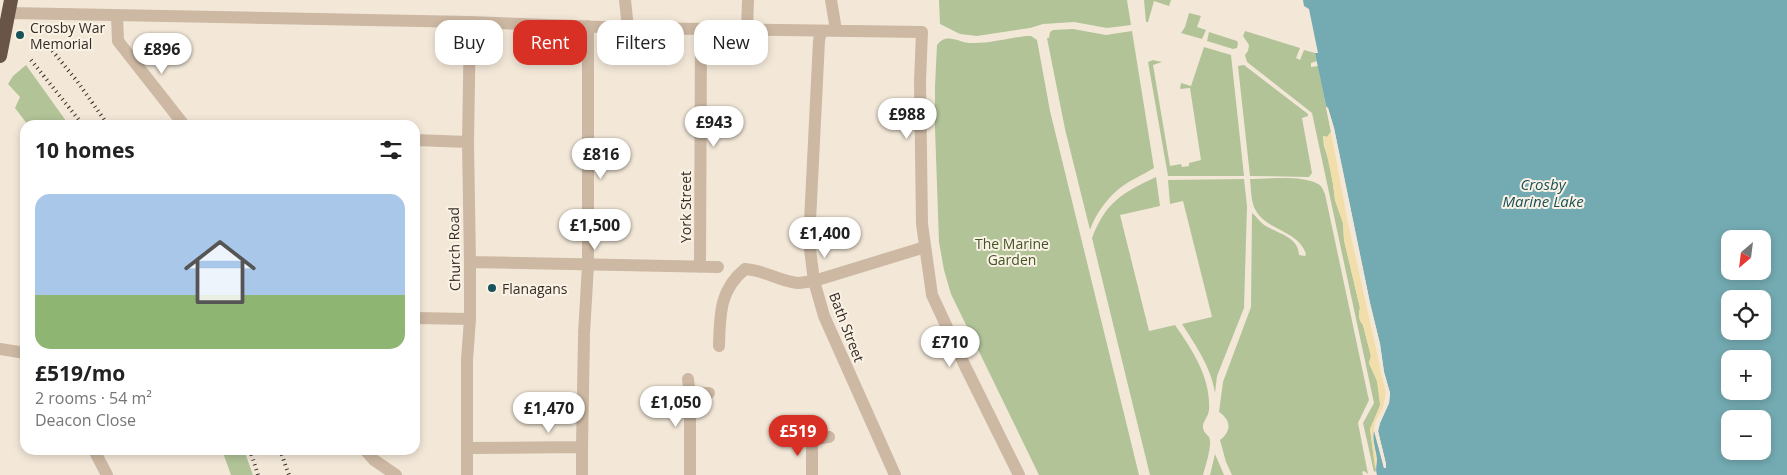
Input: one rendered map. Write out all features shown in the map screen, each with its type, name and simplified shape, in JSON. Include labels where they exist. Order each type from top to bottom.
[{"type":"highway","points":[[1,51],[10,7]]},
{"type":"street","points":[[626,0],[627,20]]},
{"type":"street","points":[[747,20],[748,0]]},
{"type":"street","points":[[831,0],[836,30]]},
{"type":"street","points":[[10,7],[34,14],[435,21]]},
{"type":"street","points":[[117,16],[118,41],[180,120]]},
{"type":"street","points":[[503,23],[597,26]]},
{"type":"street","points":[[582,475],[584,335],[588,264],[588,26]]},
{"type":"street","points":[[768,29],[922,32],[920,81],[922,224],[932,295],[1019,475]]},
{"type":"street","name":"Bath Street","points":[[821,31],[809,241],[814,281],[824,316],[895,475]]},
{"type":"street","name":"Church Road","points":[[467,475],[467,360],[470,319],[468,142],[469,65]]},
{"type":"street","name":"York Street","points":[[700,267],[701,65]]},
{"type":"street","points":[[420,140],[468,142]]},
{"type":"street","points":[[720,346],[720,312],[727,290],[734,277],[745,269],[756,270],[799,283],[814,281],[925,247]]},
{"type":"street","points":[[470,262],[718,267]]},
{"type":"street","points":[[420,318],[470,319]]},
{"type":"street","points":[[0,349],[20,352]]},
{"type":"street","points":[[688,379],[690,394],[690,475]]},
{"type":"street","points":[[690,394],[708,393]]},
{"type":"street","points":[[812,475],[807,440],[829,437]]},
{"type":"street","points":[[467,448],[582,447]]},
{"type":"street","points":[[97,455],[107,475]]},
{"type":"street","points":[[370,455],[396,475]]},
{"type":"green space","points":[[939,0],[1127,0],[1131,25],[1107,28],[1074,22],[1043,24],[1030,28],[977,36],[960,34],[940,24]]},
{"type":"green space","points":[[1144,0],[1171,0],[1169,6],[1154,1],[1148,22],[1146,22]]},
{"type":"green space","points":[[1189,13],[1201,16],[1197,27],[1206,30],[1202,39],[1181,33]]},
{"type":"green space","points":[[1073,29],[1106,35],[1132,31],[1154,168],[1128,182],[1115,192],[1098,213],[1090,230],[1065,129],[1047,38],[1049,38],[1050,32],[1053,30]]},
{"type":"green space","points":[[1245,31],[1300,48],[1296,58],[1300,60],[1304,50],[1315,53],[1317,61],[1311,63],[1311,67],[1318,66],[1331,132],[1327,137],[1323,136],[1324,146],[1329,161],[1335,200],[1343,223],[1344,240],[1360,308],[1359,317],[1371,356],[1369,363],[1377,381],[1381,405],[1370,429],[1376,471],[1374,472],[1363,423],[1374,403],[1312,113],[1247,62],[1245,55],[1249,45],[1243,36]]},
{"type":"green space","points":[[1209,32],[1237,41],[1237,48],[1233,49],[1207,41]]},
{"type":"green space","name":"The Marine Garden","points":[[1031,36],[1037,40],[1050,111],[1139,475],[1039,475],[951,294],[944,270],[939,242],[935,128],[937,45],[948,38],[977,43]]},
{"type":"green space","points":[[1204,47],[1231,55],[1244,176],[1168,176],[1148,62],[1153,60],[1162,62],[1153,65],[1170,166],[1181,164],[1182,167],[1189,166],[1189,163],[1201,160],[1190,88],[1180,89],[1181,83],[1191,86]]},
{"type":"green space","points":[[26,65],[65,120],[24,120],[15,108],[20,97],[8,84],[13,76]]},
{"type":"green space","points":[[1244,65],[1308,114],[1308,116],[1302,118],[1312,173],[1309,177],[1250,176],[1238,66]]},
{"type":"green space","points":[[1156,177],[1160,206],[1120,215],[1149,331],[1175,325],[1200,365],[1204,376],[1209,398],[1209,410],[1203,428],[1209,437],[1210,445],[1203,475],[1150,475],[1092,238],[1103,216],[1116,200]]},
{"type":"green space","points":[[1244,179],[1247,206],[1244,308],[1217,376],[1215,393],[1210,374],[1198,349],[1182,324],[1212,317],[1183,201],[1170,204],[1168,180]]},
{"type":"green space","points":[[1250,179],[1303,179],[1319,185],[1325,194],[1369,400],[1358,423],[1368,474],[1364,471],[1362,472],[1363,475],[1232,475],[1226,462],[1220,440],[1227,433],[1228,422],[1219,412],[1223,382],[1251,307],[1252,213],[1263,224],[1291,239],[1298,249],[1299,255],[1305,256],[1306,254],[1296,239],[1265,221],[1259,215],[1253,204]]},
{"type":"green space","points":[[1215,454],[1224,475],[1210,475]]},
{"type":"green space","points":[[224,455],[246,455],[253,475],[231,475]]},
{"type":"sand","points":[[1331,132],[1348,223],[1386,393],[1383,408],[1375,422],[1373,437],[1377,462],[1375,468],[1370,429],[1380,405],[1377,381],[1369,363],[1371,356],[1359,317],[1360,308],[1344,240],[1343,223],[1335,200],[1323,136],[1327,137]]},
{"type":"water","name":"Crosby Marine Lake","points":[[1303,0],[1787,0],[1787,475],[1377,475],[1374,431],[1384,468],[1386,464],[1378,431],[1389,403],[1390,393],[1384,372],[1380,344],[1334,128],[1326,106],[1315,53],[1318,53],[1309,9],[1304,6]]},
{"type":"pier","points":[[1326,108],[1328,108],[1334,128],[1380,344],[1384,372],[1390,393],[1389,403],[1378,431],[1386,468],[1384,468],[1374,428],[1376,429],[1387,402],[1387,393],[1381,373],[1377,345]]},
{"type":"railway","points":[[46,43],[77,81],[104,120]]},
{"type":"railway","points":[[31,60],[79,120]]},
{"type":"railway","points":[[252,455],[258,475]]},
{"type":"railway","points":[[282,455],[289,475]]},
{"type":"place","name":"Crosby War Memorial","points":[[20,35]]},
{"type":"place","name":"Flanagans","points":[[492,288]]}]
